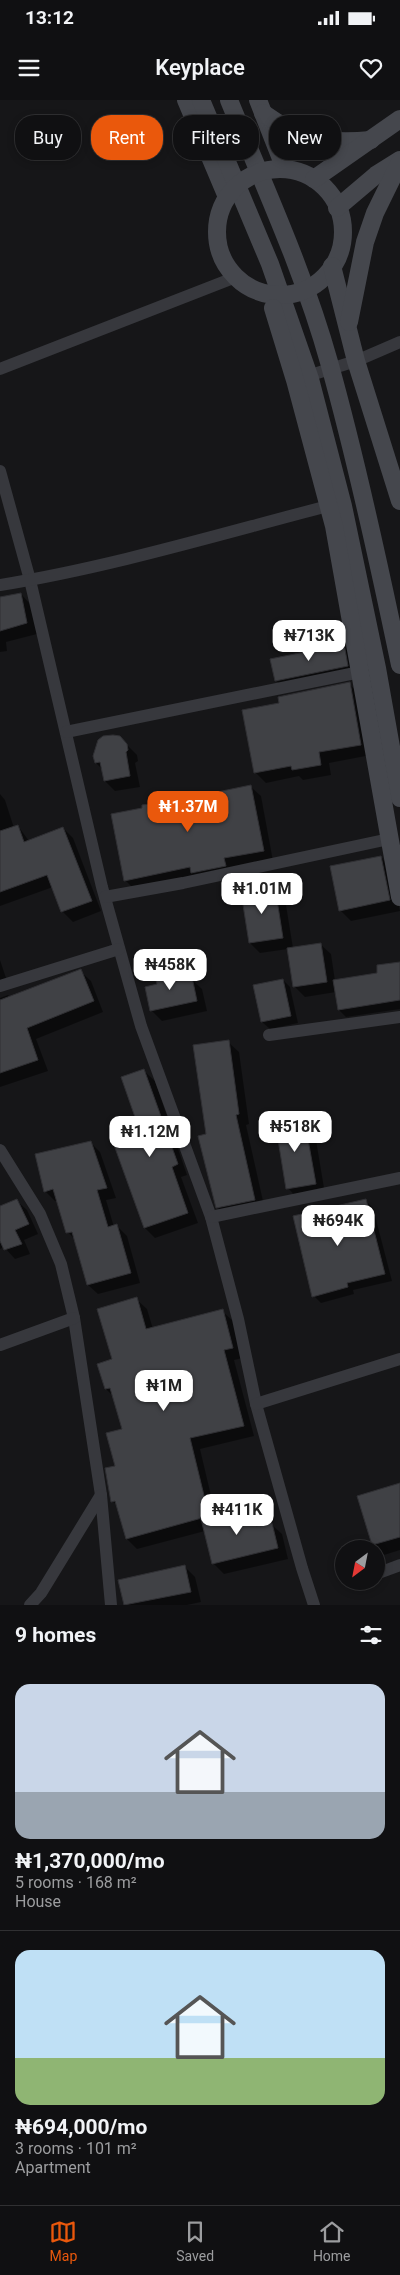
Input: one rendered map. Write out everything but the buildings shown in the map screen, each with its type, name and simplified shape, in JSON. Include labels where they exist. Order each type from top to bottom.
[{"type":"main road","points":[[186,100],[227,197]]},
{"type":"main road","points":[[201,100],[270,264],[310,379],[353,554],[377,668],[400,798]]},
{"type":"main road","points":[[229,100],[284,231],[329,361],[367,510],[400,665]]},
{"type":"main road","points":[[260,107],[285,169]]},
{"type":"main road","points":[[260,107],[306,137],[341,143],[371,140]]},
{"type":"main road","points":[[314,179],[400,119]]},
{"type":"main road","points":[[337,208],[376,175],[400,161]]},
{"type":"main road","points":[[348,324],[365,242],[375,213],[400,161]]},
{"type":"main road","points":[[285,169],[314,179],[331,196],[341,219],[342,244],[332,266],[315,284],[304,290],[292,293],[268,293],[245,284],[236,277],[222,256],[216,232],[218,220],[227,197],[239,184],[255,174],[266,170],[285,169]]},
{"type":"main road","points":[[332,266],[356,361],[400,500]]},
{"type":"main road","points":[[268,293],[295,380],[328,506],[400,897]]},
{"type":"street","points":[[0,369],[236,277]]},
{"type":"street","points":[[295,380],[356,361],[400,342]]},
{"type":"street","points":[[0,471],[30,580],[119,949],[141,1026],[211,1217],[238,1319],[256,1404],[314,1605]]},
{"type":"street","points":[[0,585],[30,580],[182,544],[328,506]]},
{"type":"street","points":[[66,732],[360,672]]},
{"type":"street","points":[[105,897],[183,884],[390,840]]},
{"type":"street","points":[[0,986],[119,949]]},
{"type":"street","points":[[270,1035],[400,1017]]},
{"type":"street","points":[[0,1150],[40,1214],[61,1264],[74,1318],[101,1495],[111,1605]]},
{"type":"street","points":[[211,1217],[400,1178]]},
{"type":"street","points":[[0,1345],[74,1318]]},
{"type":"street","points":[[256,1404],[400,1359]]},
{"type":"street","points":[[30,1605],[41,1593],[101,1495]]},
{"type":"street","points":[[385,1571],[400,1565]]}]
